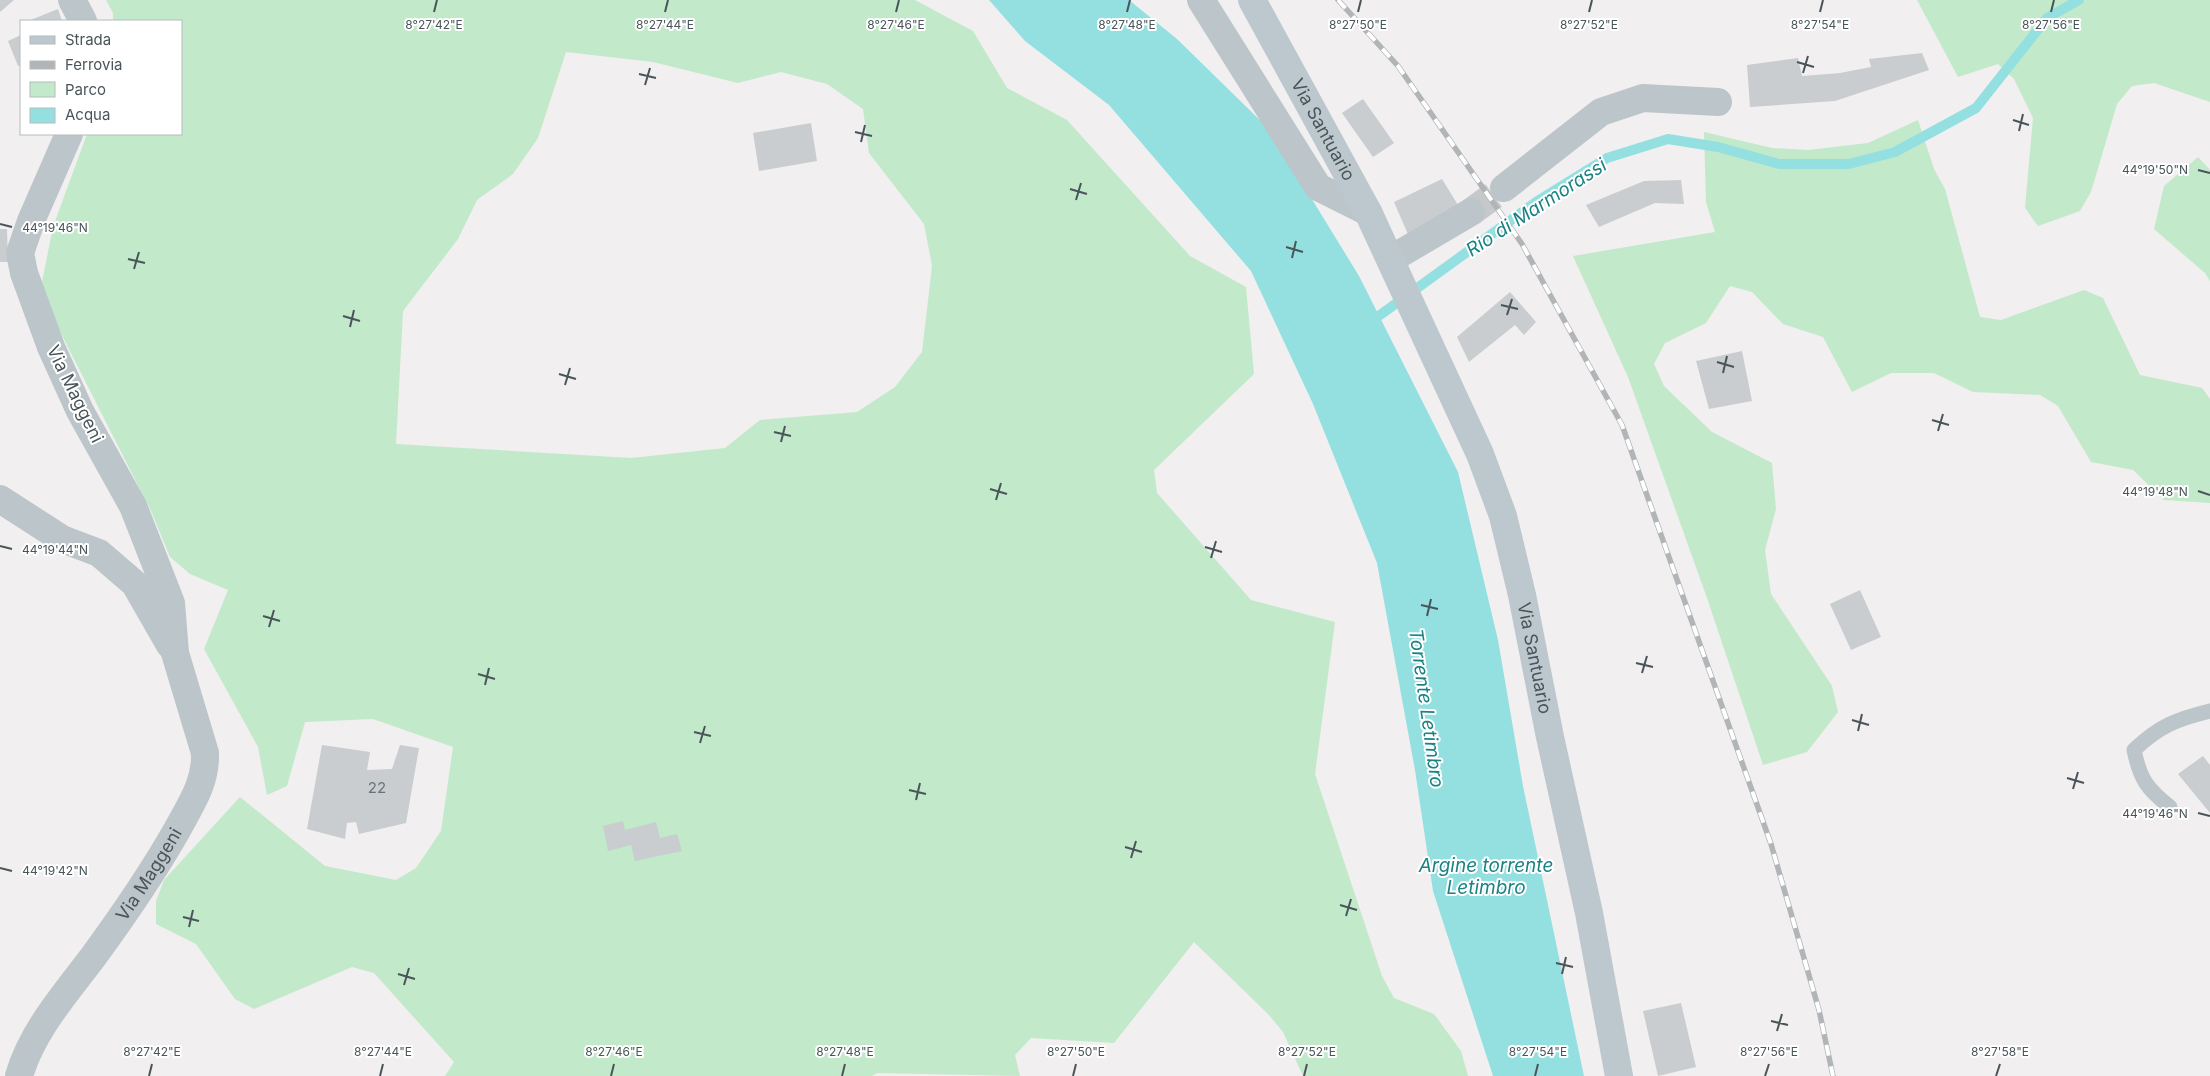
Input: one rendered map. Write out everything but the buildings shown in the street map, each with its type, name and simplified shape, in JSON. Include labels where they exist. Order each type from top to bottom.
[{"type":"main road","name":"Via Santuario","points":[[1252,0],[1368,212],[1391,259],[1480,454],[1502,516],[1522,595],[1550,737],[1589,913],[1619,1076]]},
{"type":"street","points":[[72,0],[82,20]]},
{"type":"street","points":[[1201,0],[1318,187],[1368,212]]},
{"type":"street","points":[[1504,188],[1601,112],[1643,98],[1718,102]]},
{"type":"street","name":"Via Maggeni","points":[[19,1076],[24,1058],[40,1028],[160,860],[199,791],[206,767],[205,753],[175,653],[171,603],[132,506],[80,410],[51,347],[24,273],[20,253],[31,221],[69,135]]},
{"type":"street","points":[[1391,259],[1471,212]]},
{"type":"street","name":"Via Maggeni","points":[[0,499],[62,539],[99,553],[135,584],[175,653]]},
{"type":"lane","points":[[2170,807],[2154,795],[2144,783],[2138,770],[2134,750],[2152,732],[2210,711]]},
{"type":"green space","points":[[106,0],[915,0],[973,31],[1007,88],[1067,120],[1190,256],[1246,287],[1254,374],[1154,470],[1157,493],[1251,600],[1335,622],[1315,774],[1382,976],[1394,998],[1434,1014],[1461,1051],[1468,1076],[1303,1076],[1283,1032],[1269,1015],[1194,942],[1114,1043],[1031,1038],[1015,1055],[1020,1076],[877,1073],[872,1076],[445,1076],[454,1062],[374,973],[352,967],[254,1009],[235,999],[196,944],[156,924],[156,901],[164,880],[240,797],[325,866],[396,880],[416,868],[441,831],[453,747],[373,719],[305,722],[287,786],[267,795],[258,747],[204,649],[228,590],[190,574],[170,557],[151,511],[40,292],[53,227],[87,135],[182,135],[182,20],[113,20],[113,13]],"holes":[[[566,52],[653,62],[738,83],[781,72],[827,84],[863,109],[869,153],[924,224],[932,266],[922,352],[895,387],[857,412],[760,420],[725,448],[631,458],[396,444],[403,311],[458,239],[477,200],[513,174],[538,138]]]},
{"type":"green space","points":[[1917,0],[2210,0],[2210,102],[2154,83],[2132,86],[2117,104],[2091,192],[2080,211],[2038,226],[2025,208],[2033,118],[2014,79],[1998,64],[1958,77]]},
{"type":"green space","points":[[1918,120],[1934,169],[1945,189],[1980,317],[2001,320],[2084,290],[2103,298],[2140,375],[2202,388],[2210,399],[2210,503],[2164,500],[2133,470],[2091,462],[2058,406],[2040,395],[1973,392],[1934,373],[1891,373],[1852,392],[1823,337],[1783,324],[1752,292],[1730,286],[1706,323],[1665,343],[1654,364],[1664,386],[1712,432],[1772,463],[1776,509],[1765,550],[1771,594],[1832,686],[1838,712],[1807,752],[1763,765],[1707,598],[1628,377],[1573,256],[1715,232],[1706,202],[1704,132],[1772,148],[1808,150],[1868,143]]},
{"type":"green space","points":[[2198,157],[2210,170],[2210,281],[2205,273],[2154,229],[2164,186]]},
{"type":"water","name":"Argine torrente Letimbro","points":[[989,0],[1129,0],[1177,39],[1269,129],[1359,276],[1458,472],[1498,640],[1523,786],[1584,1076],[1493,1076],[1433,891],[1415,770],[1377,563],[1313,404],[1251,271],[1109,105],[1025,41]]},
{"type":"waterway","name":"Rio di Marmorassi","points":[[1369,323],[1536,202],[1607,158],[1668,139],[1718,147],[1779,164],[1849,164],[1895,152],[1976,108],[2047,18],[2079,0]]},
{"type":"tunnel","points":[[1471,212],[1504,188]]},
{"type":"railway","points":[[1338,0],[1398,66],[1522,244],[1622,425],[1771,844],[1819,1010],[1833,1076]]},
{"type":"water label","name":"Torrente Letimbro","points":[[1427,708]]}]
